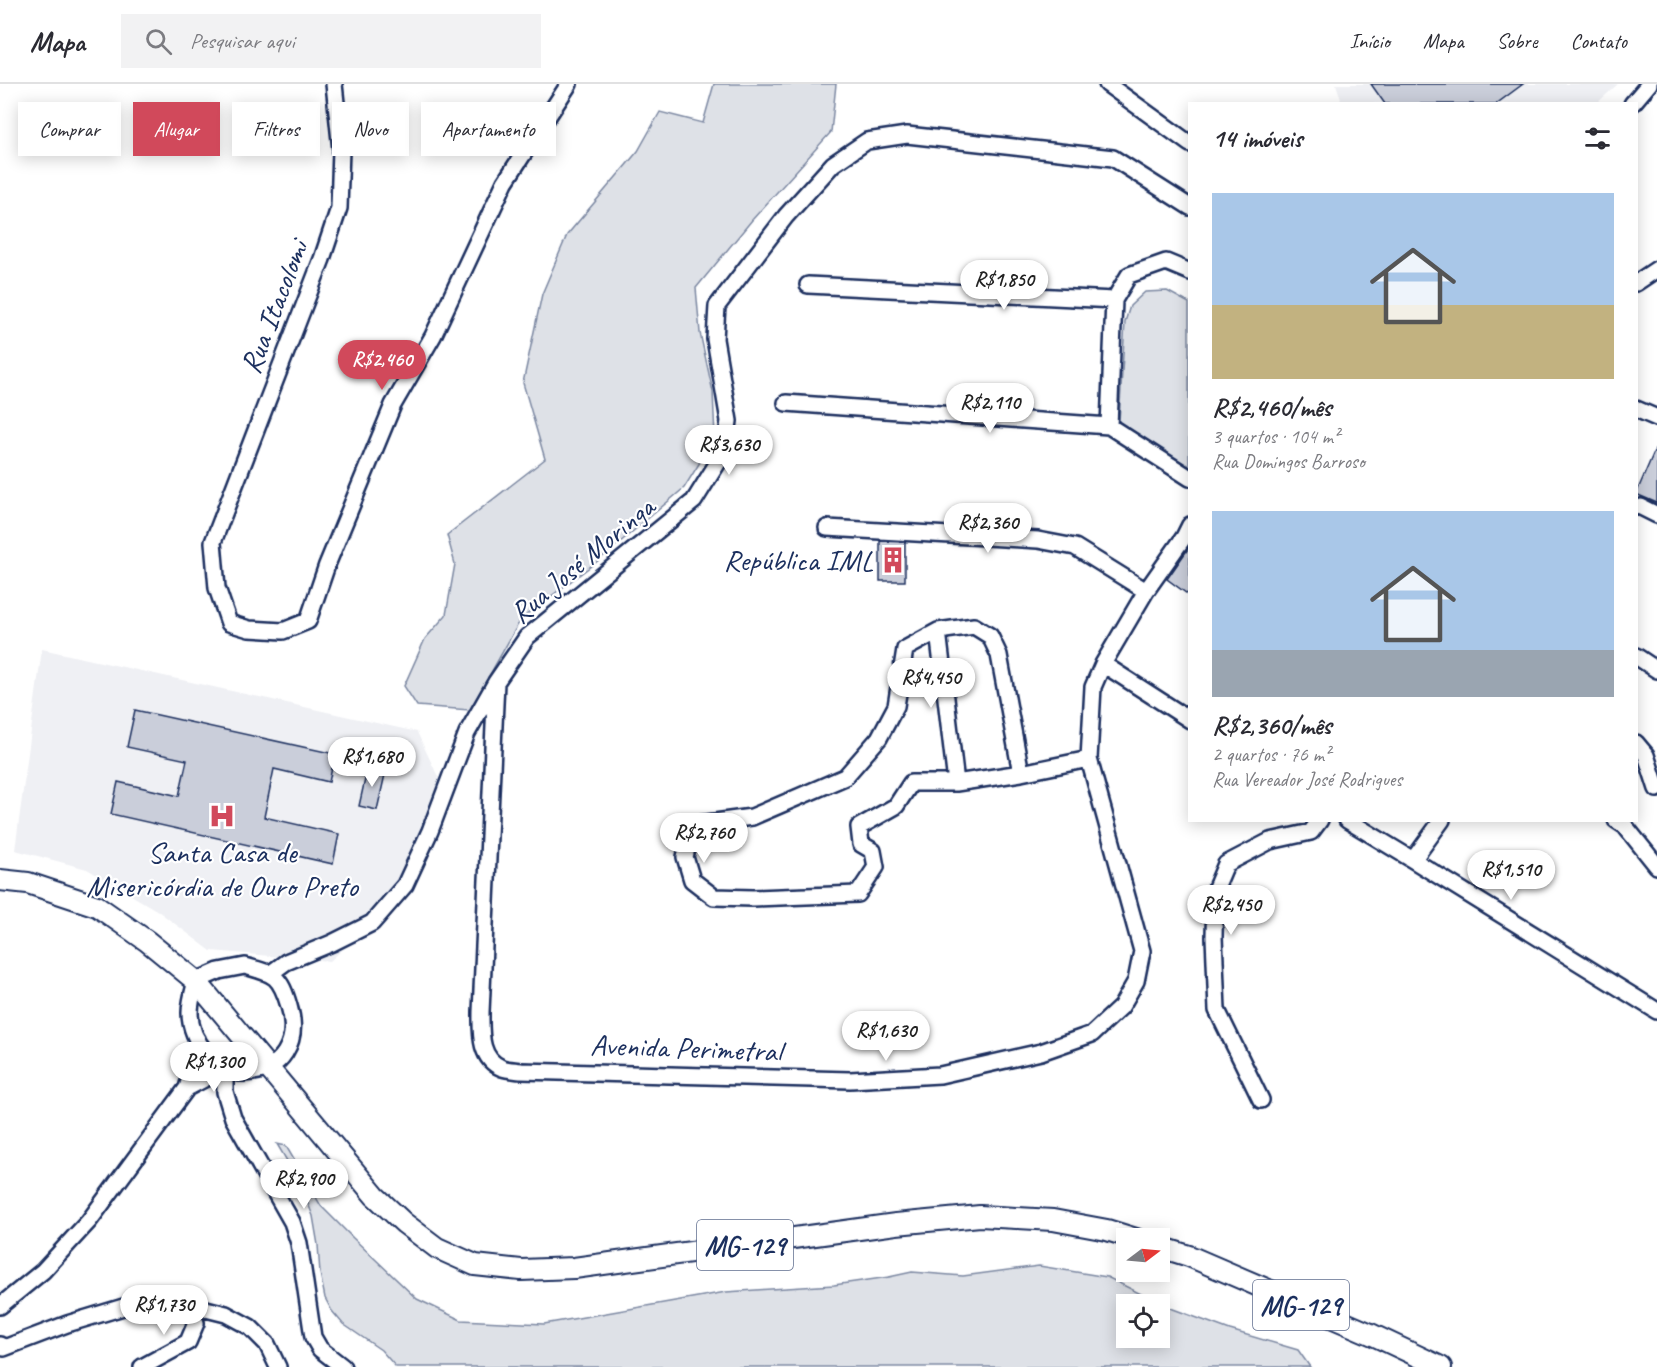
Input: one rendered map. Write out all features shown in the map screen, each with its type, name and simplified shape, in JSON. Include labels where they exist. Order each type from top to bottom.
[{"type":"main road","points":[[0,880],[28,883],[97,906],[147,941],[196,981]]},
{"type":"main road","name":"MG-129","points":[[196,981],[382,1202],[404,1223],[437,1248],[475,1265],[521,1270],[574,1268],[896,1224],[980,1216],[1053,1220],[1116,1233]]},
{"type":"main road","name":"MG-129","points":[[1170,1250],[1189,1256],[1373,1335],[1441,1367]]},
{"type":"street","name":"Rua Itacolomi","points":[[334,84],[341,150],[339,208],[213,542],[217,588],[229,623],[249,629],[283,631],[308,621],[327,566],[393,405],[433,336],[505,182],[569,84]]},
{"type":"street","points":[[1107,84],[1188,143]]},
{"type":"street","points":[[1634,102],[1649,84]]},
{"type":"street","name":"Rua José Moringa","points":[[271,973],[285,962],[332,943],[372,923],[405,885],[430,831],[467,733],[496,682],[527,637],[694,501],[725,451],[729,421],[715,339],[717,306],[786,216],[833,164],[867,141],[908,135],[1113,158],[1188,206]]},
{"type":"street","points":[[1109,426],[1114,300],[1129,275],[1166,262],[1188,271]]},
{"type":"street","points":[[1638,282],[1657,269]]},
{"type":"street","points":[[808,285],[1114,300]]},
{"type":"street","points":[[786,403],[1109,426],[1188,477]]},
{"type":"street","points":[[1638,410],[1657,418]]},
{"type":"street","points":[[1641,507],[1657,515]]},
{"type":"street","points":[[827,528],[1038,540],[1075,547],[1146,591]]},
{"type":"street","name":"Avenida Perimetral","points":[[496,682],[481,1034],[484,1050],[491,1062],[512,1070],[850,1080],[940,1075],[1041,1052],[1092,1035],[1121,1007],[1136,981],[1142,951],[1089,759],[1093,687],[1103,664],[1146,591],[1188,534]]},
{"type":"street","points":[[1021,773],[999,655],[990,636],[974,626],[938,631],[905,649],[896,706],[879,738],[844,777],[752,817],[700,824],[689,840],[685,857],[692,880],[714,897],[753,898],[858,894],[876,867],[873,851],[861,844],[859,827],[896,806],[911,783],[956,783],[1021,773],[1089,759]]},
{"type":"street","points":[[938,631],[956,783]]},
{"type":"street","points":[[1638,657],[1657,669]]},
{"type":"street","points":[[1103,664],[1188,719]]},
{"type":"street","points":[[1649,756],[1657,789]]},
{"type":"street","points":[[1261,1100],[1217,1010],[1215,890],[1226,864],[1270,841],[1311,831],[1318,822]]},
{"type":"street","points":[[1350,822],[1657,1011]]},
{"type":"street","points":[[1413,860],[1441,822]]},
{"type":"street","points":[[1619,822],[1625,826],[1657,866]]},
{"type":"street","points":[[245,966],[271,973],[282,985],[290,1006],[294,1026],[291,1044],[283,1056],[269,1067],[242,1073],[225,1068],[204,1051],[192,1029],[191,999],[196,981],[219,971],[245,966]]},
{"type":"street","points":[[0,1306],[43,1271],[89,1221],[187,1088],[194,1064],[196,1039]]},
{"type":"street","points":[[187,1088],[225,1068]]},
{"type":"street","points":[[225,1068],[225,1092],[233,1118],[292,1222],[299,1243],[313,1337],[320,1349],[343,1367]]},
{"type":"street","points":[[0,1345],[4,1348],[67,1324],[150,1299],[186,1304],[226,1314],[250,1327],[267,1344],[278,1367]]},
{"type":"street","points":[[141,1367],[188,1342],[196,1323],[186,1304]]},
{"type":"shaded area","points":[[714,84],[836,84],[831,132],[752,220],[696,288],[700,333],[713,392],[715,438],[684,488],[599,560],[521,619],[470,710],[417,706],[404,686],[425,639],[446,615],[455,564],[447,535],[545,459],[523,383],[542,294],[567,235],[638,151],[660,112],[703,123]]},
{"type":"shaded area","points":[[1336,84],[1618,84],[1598,102],[1340,102],[1341,99]]},
{"type":"shaded area","points":[[1167,291],[1188,302],[1188,466],[1123,427],[1119,422],[1125,322],[1130,306],[1145,292]]},
{"type":"shaded area","name":"Santa Casa de Misericórdia de Ouro Preto","points":[[42,649],[417,732],[440,781],[384,912],[330,961],[211,951],[158,911],[87,869],[15,850]]},
{"type":"shaded area","points":[[277,1144],[286,1146],[321,1206],[353,1238],[417,1299],[461,1320],[544,1324],[726,1292],[834,1285],[912,1272],[963,1276],[1039,1266],[1107,1277],[1141,1294],[1116,1294],[1116,1348],[1170,1348],[1170,1308],[1230,1330],[1298,1350],[1310,1367],[396,1367],[381,1350],[343,1324],[332,1311],[325,1298],[320,1273],[313,1216],[299,1181]]},
{"type":"building","points":[[1371,84],[1523,84],[1499,102],[1384,102]]},
{"type":"building","points":[[1657,445],[1657,503],[1638,495],[1638,489]]},
{"type":"building","name":"República IML","points":[[880,541],[905,542],[905,581],[880,581]]},
{"type":"building","points":[[1188,549],[1188,595],[1167,579]]},
{"type":"building","points":[[135,710],[335,754],[329,782],[274,769],[264,817],[339,834],[333,864],[111,814],[118,782],[179,796],[187,760],[127,747]]},
{"type":"building","points":[[368,766],[386,770],[377,810],[359,806]]},
{"type":"place","name":"República IML","points":[[893,560]]},
{"type":"place","name":"Santa Casa de Misericórdia de Ouro Preto","points":[[222,816]]}]
